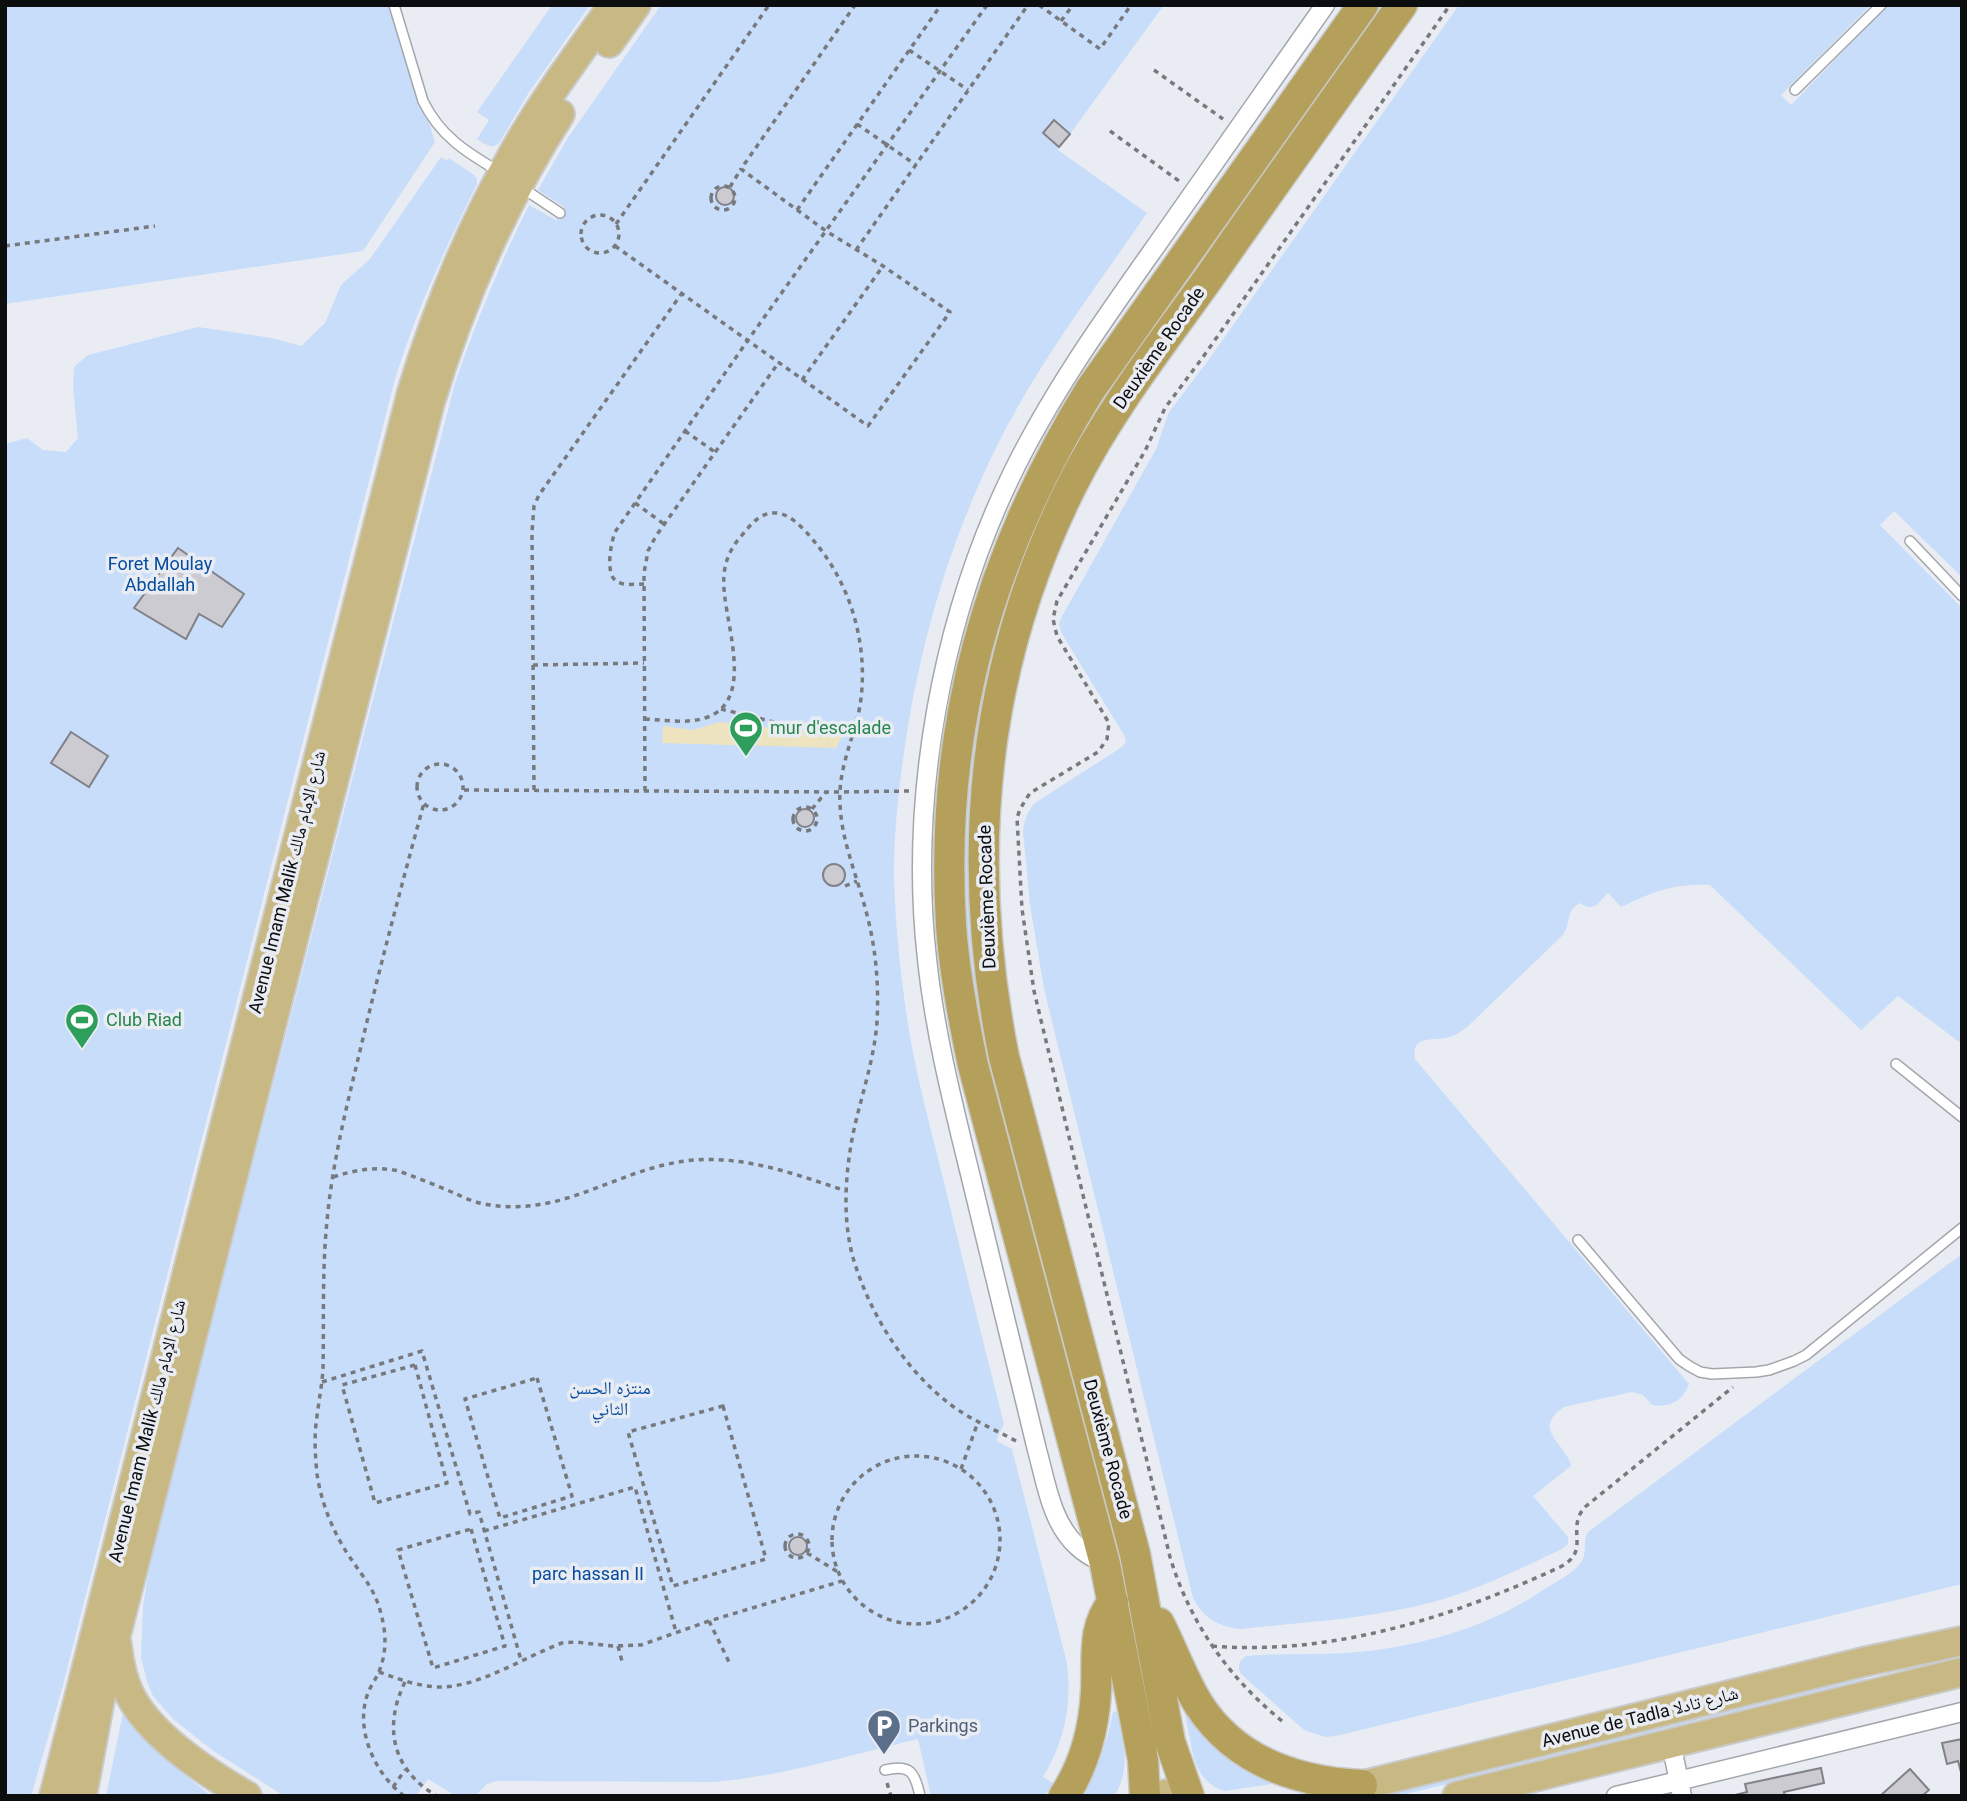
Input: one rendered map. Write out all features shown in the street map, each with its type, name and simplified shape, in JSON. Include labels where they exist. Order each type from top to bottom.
[{"type":"highway","name":"Deuxième Rocade","points":[[1145,1796],[1143,1760],[1105,1564],[973,1065],[964,1019],[954,950],[949,879],[958,739],[977,647],[1002,568],[1023,514],[1066,430],[1090,390],[1363,5]]},
{"type":"highway","name":"Deuxième Rocade","points":[[1189,1796],[1170,1742],[1145,1603],[1124,1511],[1004,1057],[995,1013],[983,878],[983,833],[992,743],[1009,654],[1033,578],[1063,505],[1094,445],[1117,406],[1402,5]]},
{"type":"highway","points":[[1064,1796],[1084,1757],[1096,1694],[1099,1631],[1103,1614],[1113,1602]]},
{"type":"highway","points":[[1145,1603],[1162,1629],[1199,1705],[1224,1737],[1246,1753],[1281,1770],[1307,1779],[1362,1785]]},
{"type":"main road","name":"Avenue Imam Malik شارع الإمام مالك","points":[[82,1796],[94,1725],[430,402],[468,292],[499,221],[510,179],[537,114],[612,5]]},
{"type":"main road","name":"Avenue Imam Malik شارع الإمام مالك","points":[[54,1796],[412,392],[436,318],[482,211],[510,179],[567,103],[636,5]]},
{"type":"main road","points":[[116,1637],[123,1678],[141,1712],[196,1763],[247,1796]]},
{"type":"main road","name":"Avenue de Tadla شارع تادلا","points":[[1319,1796],[1863,1662],[1962,1641]]},
{"type":"main road","name":"Avenue de Tadla شارع تادلا","points":[[1457,1796],[1962,1672]]},
{"type":"main road","points":[[1157,1796],[1182,1796]]},
{"type":"street","points":[[1105,1564],[1079,1548],[1060,1526],[1055,1513],[1037,1450],[938,1039],[926,956],[922,873],[926,790],[936,709],[954,630],[978,553],[1010,478],[1047,406],[1325,5]]},
{"type":"street","points":[[1616,1796],[1680,1788],[1962,1712]]},
{"type":"street","points":[[1671,1743],[1680,1788]]},
{"type":"lane","points":[[394,5],[423,101],[435,123],[457,146],[560,213]]},
{"type":"lane","points":[[1794,90],[1881,5]]},
{"type":"lane","points":[[1910,541],[1962,596]]},
{"type":"lane","points":[[1896,1064],[1962,1117]]},
{"type":"lane","points":[[1578,1240],[1679,1359],[1700,1371],[1712,1374],[1751,1372],[1782,1366],[1806,1355],[1962,1228]]},
{"type":"lane","points":[[885,1770],[907,1769],[916,1779],[920,1796]]},
{"type":"path","points":[[616,224],[769,5]]},
{"type":"path","points":[[730,187],[855,5]]},
{"type":"path","points":[[797,210],[941,5]]},
{"type":"path","points":[[644,584],[620,583],[612,577],[612,539],[615,532],[987,5]]},
{"type":"path","points":[[856,250],[1028,5]]},
{"type":"path","points":[[1039,5],[1100,49],[1131,5]]},
{"type":"path","points":[[1061,21],[1073,5]]},
{"type":"path","points":[[1282,1721],[1236,1679],[1211,1646],[1184,1598],[1170,1556],[1034,991],[1026,936],[1017,818],[1030,793],[1098,752],[1108,740],[1106,716],[1057,636],[1053,619],[1057,601],[1145,451],[1170,400],[1450,5]]},
{"type":"path","points":[[909,50],[968,90]]},
{"type":"path","points":[[1154,70],[1238,130]]},
{"type":"path","points":[[857,124],[916,165]]},
{"type":"path","points":[[1110,131],[1194,192]]},
{"type":"path","points":[[615,246],[868,426],[950,312],[826,231],[741,169]]},
{"type":"path","points":[[725,185],[730,187],[736,195],[733,205],[725,210],[715,206],[711,197],[715,188],[725,185]]},
{"type":"path","points":[[598,215],[605,216],[616,224],[619,235],[615,246],[605,253],[593,252],[584,244],[581,232],[586,221],[598,215]]},
{"type":"path","points":[[5,246],[155,226]]},
{"type":"path","points":[[802,380],[883,266]]},
{"type":"path","points":[[534,790],[531,532],[534,506],[539,495],[682,293]]},
{"type":"path","points":[[645,791],[644,584],[648,551],[664,524],[779,362]]},
{"type":"path","points":[[685,431],[715,452]]},
{"type":"path","points":[[635,503],[664,524]]},
{"type":"path","points":[[645,719],[695,720],[715,714],[721,709],[733,685],[734,659],[724,587],[726,564],[735,543],[752,523],[765,515],[779,513],[790,519],[830,563],[858,629],[861,649],[862,690],[840,792],[842,818],[873,943],[878,1001],[873,1054],[853,1138],[846,1191],[854,1259],[863,1286],[890,1338],[929,1387],[978,1422],[1037,1450]]},
{"type":"path","points":[[533,665],[644,663]]},
{"type":"path","points":[[721,709],[782,724],[815,722],[831,725]]},
{"type":"path","points":[[440,763],[455,769],[463,782],[464,790],[456,805],[439,810],[424,803],[417,789],[417,782],[426,768],[440,763]]},
{"type":"path","points":[[464,790],[926,790]]},
{"type":"path","points":[[812,809],[826,792]]},
{"type":"path","points":[[404,1796],[384,1777],[372,1754],[364,1725],[365,1702],[379,1672],[385,1640],[379,1607],[368,1581],[337,1536],[322,1497],[315,1436],[322,1382],[327,1221],[333,1177],[378,974],[424,803]]},
{"type":"path","points":[[807,807],[812,809],[816,814],[815,826],[810,830],[798,828],[793,817],[796,811],[807,807]]},
{"type":"path","points":[[845,886],[857,881]]},
{"type":"path","points":[[333,1177],[357,1170],[386,1168],[480,1204],[517,1208],[569,1199],[649,1169],[694,1160],[716,1160],[739,1161],[846,1191]]},
{"type":"path","points":[[322,1382],[422,1351],[470,1514],[479,1513],[521,1660]]},
{"type":"path","points":[[415,1365],[428,1413],[447,1483],[375,1503],[342,1385],[415,1365]]},
{"type":"path","points":[[1211,1646],[1282,1648],[1396,1627],[1484,1600],[1566,1564],[1575,1554],[1575,1526],[1586,1507],[1751,1372]]},
{"type":"path","points":[[537,1378],[572,1496],[568,1497],[500,1518],[465,1399],[537,1378]]},
{"type":"path","points":[[723,1406],[766,1559],[673,1586],[645,1493],[628,1432],[723,1406]]},
{"type":"path","points":[[428,1413],[439,1410]]},
{"type":"path","points":[[961,1469],[978,1422]]},
{"type":"path","points":[[907,1457],[935,1458],[961,1469],[978,1483],[990,1501],[1000,1535],[994,1571],[983,1590],[968,1605],[950,1616],[929,1623],[900,1622],[873,1612],[861,1603],[839,1572],[832,1545],[834,1524],[841,1504],[857,1481],[880,1464],[907,1457]]},
{"type":"path","points":[[484,1531],[635,1487],[676,1632]]},
{"type":"path","points":[[637,1495],[645,1493]]},
{"type":"path","points":[[568,1497],[571,1506]]},
{"type":"path","points":[[471,1529],[498,1621],[505,1646],[433,1668],[398,1550],[471,1529]]},
{"type":"path","points":[[798,1534],[807,1539],[807,1553],[799,1559],[789,1556],[785,1546],[789,1537],[798,1534]]},
{"type":"path","points":[[807,1553],[839,1572]]},
{"type":"path","points":[[379,1672],[405,1682],[456,1686],[473,1682],[562,1643],[641,1645],[843,1581]]},
{"type":"path","points":[[498,1621],[509,1618]]},
{"type":"path","points":[[709,1622],[731,1665]]},
{"type":"path","points":[[618,1646],[623,1665]]},
{"type":"path","points":[[405,1682],[396,1704],[394,1727],[397,1751],[405,1770],[422,1787],[437,1796]]},
{"type":"path","points":[[393,1787],[405,1770]]},
{"type":"green space","points":[[5,5],[393,5],[435,142],[363,251],[5,304]]},
{"type":"green space","points":[[552,5],[590,5],[528,94],[499,143],[494,146],[486,144],[477,139],[489,120],[477,112]]},
{"type":"green space","name":"منتزه الحسن الثاني","points":[[661,5],[1164,5],[1070,134],[1054,120],[1043,133],[1059,147],[1058,150],[1147,213],[1030,385],[997,446],[964,520],[938,596],[918,674],[904,753],[896,829],[894,875],[897,937],[911,1042],[1004,1424],[996,1441],[1012,1449],[1067,1663],[1065,1722],[1057,1750],[1043,1777],[1053,1783],[1045,1796],[931,1796],[918,1739],[791,1770],[714,1782],[497,1781],[487,1784],[475,1796],[456,1796],[428,1779],[416,1796],[284,1796],[212,1750],[173,1719],[153,1696],[141,1657],[143,1605],[152,1551],[455,383],[489,293],[529,205],[556,220],[564,207],[538,190],[567,139]]},
{"type":"green space","points":[[1376,5],[1383,5],[1111,392],[977,746],[970,822],[969,898],[975,974],[989,1049],[1126,1572],[1161,1756],[1156,1757],[1128,1599],[993,1087],[977,1012],[965,897],[968,783],[986,669],[1019,559],[1086,420]]},
{"type":"green space","points":[[1459,5],[1871,5],[1781,95],[1791,105],[1888,5],[1962,5],[1962,577],[1894,511],[1880,525],[1962,608],[1962,1044],[1898,996],[1861,1030],[1710,885],[1685,885],[1664,890],[1621,907],[1608,893],[1592,907],[1580,903],[1576,906],[1563,935],[1466,1028],[1450,1037],[1420,1042],[1415,1051],[1415,1059],[1689,1384],[1683,1395],[1670,1404],[1652,1405],[1643,1395],[1632,1392],[1564,1407],[1554,1415],[1550,1430],[1571,1466],[1533,1496],[1568,1537],[1568,1544],[1562,1549],[1483,1585],[1409,1608],[1337,1619],[1233,1628],[1219,1624],[1207,1616],[1193,1598],[1044,989],[1030,905],[1023,828],[1035,803],[1126,742],[1059,625],[1156,449],[1169,412]]},
{"type":"green space","name":"Foret Moulay Abdallah","points":[[441,157],[447,161],[449,158],[474,175],[477,184],[431,282],[394,383],[62,1689],[31,1796],[5,1796],[5,444],[27,438],[43,450],[66,452],[78,438],[73,388],[74,367],[88,355],[198,327],[272,338],[301,346],[325,323],[341,285],[370,259]]},
{"type":"green space","points":[[1962,1254],[1962,1584],[1336,1736],[1325,1737],[1304,1730],[1241,1674],[1239,1664],[1246,1656],[1347,1653],[1398,1647],[1474,1626],[1521,1604],[1564,1578],[1578,1566],[1584,1555],[1588,1532]]},
{"type":"green space","points":[[1864,1677],[1866,1682],[1398,1796],[1378,1796]]},
{"type":"green space","points":[[1181,1695],[1278,1783],[1224,1791],[1203,1777],[1193,1756]]},
{"type":"green space","points":[[1115,1711],[1124,1755],[1120,1786],[1114,1796],[1079,1796],[1101,1756]]},
{"type":"green space","points":[[123,1713],[170,1763],[211,1796],[106,1796]]},
{"type":"sand","points":[[720,722],[757,725],[783,732],[810,729],[845,730],[836,748],[662,743],[663,726],[693,730]]},
{"type":"building","points":[[1054,120],[1070,134],[1059,147],[1043,133]]},
{"type":"building","points":[[725,187],[731,190],[734,196],[731,202],[725,205],[719,202],[716,196],[719,190]]},
{"type":"building","points":[[178,548],[244,594],[222,627],[199,614],[186,639],[134,608]]},
{"type":"building","points":[[71,732],[108,756],[89,787],[51,763]]},
{"type":"building","points":[[801,809],[809,809],[814,818],[812,825],[801,827],[796,822],[796,814]]},
{"type":"building","points":[[834,864],[842,867],[845,875],[842,883],[834,886],[826,883],[823,875],[826,867]]},
{"type":"building","points":[[798,1537],[804,1540],[807,1546],[804,1552],[798,1555],[792,1552],[789,1546],[792,1540]]},
{"type":"building","points":[[1962,1739],[1962,1776],[1958,1761],[1947,1764],[1942,1743]]},
{"type":"building","points":[[1821,1768],[1824,1783],[1784,1792],[1785,1796],[1731,1796],[1747,1792],[1745,1784]]},
{"type":"building","points":[[1910,1769],[1929,1790],[1922,1796],[1880,1796]]},
{"type":"place","name":"mur d'escalade","points":[[746,758]]},
{"type":"place","name":"Club Riad","points":[[82,1050]]},
{"type":"place","name":"Parkings","points":[[884,1756]]},
{"type":"park label","name":"parc hassan II","points":[[588,1574]]}]
